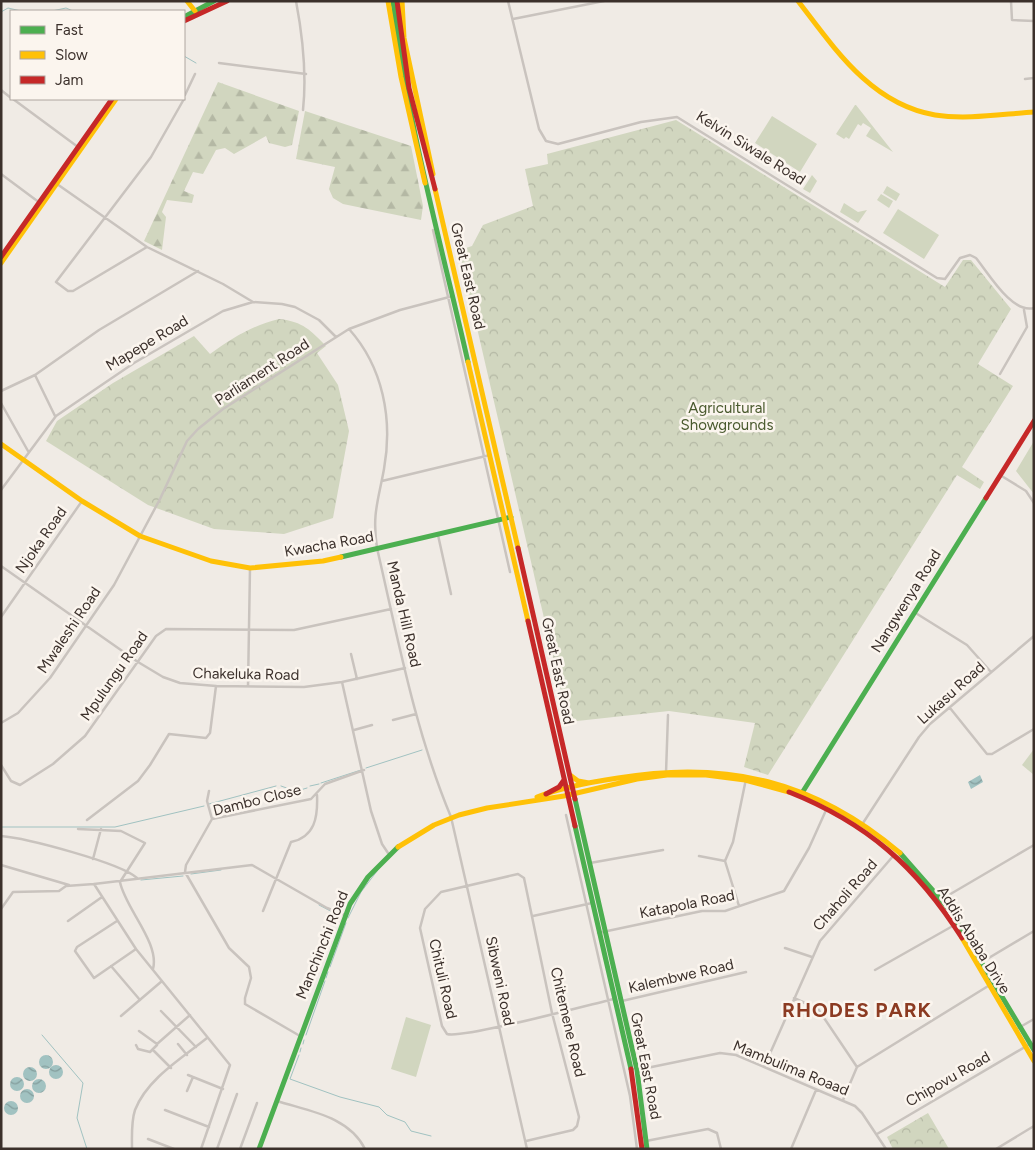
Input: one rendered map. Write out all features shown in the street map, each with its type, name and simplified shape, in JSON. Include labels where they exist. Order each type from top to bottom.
[{"type":"main road","points":[[187,1],[196,12]]},
{"type":"main road","points":[[185,20],[214,1]]},
{"type":"main road","points":[[185,17],[228,1]]},
{"type":"main road","points":[[384,1],[397,4]]},
{"type":"main road","name":"Great East Road","points":[[388,1],[397,4]]},
{"type":"main road","points":[[798,1],[862,79],[897,104],[936,115],[1034,112]]},
{"type":"main road","name":"Great East Road","points":[[397,4],[437,199],[564,779],[572,792],[589,903],[601,932],[621,1002],[637,1070],[647,1149]]},
{"type":"main road","name":"Great East Road","points":[[397,4],[404,94],[421,170],[435,213],[455,296],[487,456],[508,518],[589,864],[611,999],[631,1070],[642,1149]]},
{"type":"main road","points":[[1,257],[56,183],[111,100]]},
{"type":"main road","points":[[79,148],[115,100]]},
{"type":"main road","points":[[1,263],[40,203]]},
{"type":"main road","name":"Nangwenya Road","points":[[802,794],[1034,421]]},
{"type":"main road","name":"Kwacha Road","points":[[1,444],[82,501],[140,536],[211,562],[250,568],[308,564],[508,518]]},
{"type":"main road","name":"Addis Ababa Drive","points":[[572,792],[589,783],[639,773],[699,770],[746,777],[828,804]]},
{"type":"main road","name":"Addis Ababa Drive","points":[[572,792],[666,773]]},
{"type":"main road","points":[[568,774],[578,781],[589,783]]},
{"type":"main road","points":[[546,794],[558,788],[564,779]]},
{"type":"main road","points":[[807,785],[811,795]]},
{"type":"main road","name":"Manchinchi Road","points":[[535,798],[546,794],[572,792]]},
{"type":"main road","name":"Manchinchi Road","points":[[259,1149],[345,915],[362,883],[388,853],[421,830],[451,817],[535,798],[572,792]]},
{"type":"main road","name":"Addis Ababa Drive","points":[[802,794],[811,795],[862,825],[897,852],[940,900],[1028,1046],[1034,1061]]},
{"type":"main road","name":"Addis Ababa Drive","points":[[1028,1046],[1034,1050]]},
{"type":"street","points":[[296,1],[302,33],[306,74],[303,110]]},
{"type":"street","name":"Kelvin Siwale Road","points":[[508,1],[539,129],[546,141],[558,144],[642,122],[677,117],[937,278],[945,279],[963,256],[973,256],[1010,301],[1024,310]]},
{"type":"street","points":[[513,19],[604,1]]},
{"type":"street","points":[[1011,1],[1012,20],[1034,21]]},
{"type":"street","points":[[219,63],[306,74]]},
{"type":"street","points":[[185,95],[195,74]]},
{"type":"street","points":[[1025,79],[1034,78]]},
{"type":"street","points":[[15,100],[79,148]]},
{"type":"street","points":[[147,246],[73,291],[68,291],[57,284],[58,279],[151,157],[182,100]]},
{"type":"street","points":[[1,174],[40,203]]},
{"type":"street","points":[[56,183],[147,246],[198,271],[253,302]]},
{"type":"street","points":[[433,230],[487,456],[498,520],[510,572]]},
{"type":"street","points":[[1,391],[35,375],[99,330],[198,271]]},
{"type":"street","name":"Parliament Road","points":[[140,536],[187,441],[198,428],[223,409],[349,329],[400,310],[455,296]]},
{"type":"street","name":"Mapepe Road","points":[[1,490],[22,459],[56,416],[134,363],[223,311],[237,305],[253,302],[295,307],[319,320],[336,337]]},
{"type":"street","points":[[1000,374],[1027,327],[1024,310],[1034,308]]},
{"type":"street","name":"Manda Hill Road","points":[[349,329],[374,364],[382,387],[387,436],[382,481],[375,507],[374,528],[377,548],[416,714],[433,775],[451,817]]},
{"type":"street","points":[[35,375],[56,416]]},
{"type":"street","points":[[1,403],[28,451]]},
{"type":"street","points":[[382,481],[487,456]]},
{"type":"street","points":[[1000,475],[1026,491],[1034,503]]},
{"type":"street","name":"Njoka Road","points":[[1,617],[82,501]]},
{"type":"street","points":[[438,535],[451,594]]},
{"type":"street","name":"Mwaleshi Road","points":[[1,723],[18,713],[33,699],[50,678],[123,570],[140,536]]},
{"type":"street","name":"Chakeluka Road","points":[[1,566],[138,662],[163,677],[180,683],[216,686],[304,687],[342,682],[405,668]]},
{"type":"street","points":[[248,686],[250,568]]},
{"type":"street","name":"Mpulungu Road","points":[[1,765],[11,781],[20,785],[70,752],[94,726],[156,636],[166,629],[294,630],[391,609]]},
{"type":"street","points":[[914,612],[967,645],[991,672]]},
{"type":"street","name":"Lukasu Road","points":[[862,825],[919,737],[930,724],[1034,636]]},
{"type":"street","points":[[351,654],[357,679]]},
{"type":"street","points":[[342,682],[364,770],[372,812],[382,844],[388,853]]},
{"type":"street","points":[[87,820],[138,781],[150,766],[169,734],[206,738],[210,733],[216,686]]},
{"type":"street","points":[[950,708],[987,754],[992,754],[1034,729]]},
{"type":"street","points":[[394,720],[416,714]]},
{"type":"street","points":[[666,773],[668,715]]},
{"type":"street","points":[[354,730],[372,725]]},
{"type":"street","name":"Dambo Close","points":[[184,872],[186,865],[212,819],[311,799],[317,795],[325,784],[364,770]]},
{"type":"street","points":[[740,906],[725,861],[733,842],[746,777]]},
{"type":"street","points":[[208,791],[207,801],[212,819]]},
{"type":"street","points":[[263,911],[291,842],[301,840],[309,834],[314,825],[317,813],[317,795]]},
{"type":"street","name":"Katapola Road","points":[[601,932],[702,911],[724,911],[779,894],[788,887],[828,804]]},
{"type":"street","points":[[566,815],[611,999],[630,1096],[637,1149]]},
{"type":"street","name":"Sibweni Road","points":[[451,817],[527,1149]]},
{"type":"street","points":[[78,829],[101,829],[121,832],[144,843],[129,871],[120,882]]},
{"type":"street","points":[[93,859],[101,829]]},
{"type":"street","points":[[1,836],[93,859],[129,871],[137,878]]},
{"type":"street","points":[[940,900],[1034,845]]},
{"type":"street","points":[[589,864],[663,850]]},
{"type":"street","name":"Chaholi Road","points":[[764,1067],[820,941],[897,852]]},
{"type":"street","points":[[699,856],[725,861]]},
{"type":"street","points":[[1,865],[72,885],[94,884],[104,881],[120,882],[137,878],[252,864],[327,908],[345,915]]},
{"type":"street","points":[[184,872],[228,948],[249,968],[251,978],[245,1004],[300,1036]]},
{"type":"street","name":"Chituli Road","points":[[498,1026],[450,1035],[442,1026],[420,928],[425,909],[441,892],[518,874]]},
{"type":"street","name":"Chitemene Road","points":[[518,874],[524,878],[552,1013],[579,1117],[578,1126],[573,1130],[526,1141]]},
{"type":"street","points":[[120,882],[124,896],[154,956],[153,969]]},
{"type":"street","points":[[94,884],[136,948],[230,1065],[223,1090],[201,1149]]},
{"type":"street","points":[[1,909],[13,892],[59,890],[72,885]]},
{"type":"street","points":[[68,921],[102,897]]},
{"type":"street","points":[[1,899],[6,900]]},
{"type":"street","points":[[533,916],[589,903]]},
{"type":"street","points":[[117,921],[75,949],[94,978],[136,948]]},
{"type":"street","points":[[875,970],[956,924]]},
{"type":"street","points":[[979,964],[1034,931]]},
{"type":"street","points":[[785,948],[813,957]]},
{"type":"street","points":[[111,966],[140,1000]]},
{"type":"street","name":"Kalembwe Road","points":[[621,1002],[746,972]]},
{"type":"street","points":[[121,1016],[162,981]]},
{"type":"street","points":[[843,1100],[856,1067],[991,985]]},
{"type":"street","points":[[794,998],[818,1009],[856,1067]]},
{"type":"street","points":[[498,1026],[611,999]]},
{"type":"street","points":[[161,1011],[196,1047]]},
{"type":"street","points":[[136,1045],[139,1049],[149,1052],[153,1050],[176,1026],[190,1016]]},
{"type":"street","points":[[1018,1029],[1034,1019]]},
{"type":"street","points":[[139,1031],[155,1044],[158,1043]]},
{"type":"street","points":[[132,1149],[133,1121],[140,1099],[148,1088],[208,1038]]},
{"type":"street","points":[[178,1044],[187,1055]]},
{"type":"street","name":"Chipovu Road","points":[[877,1134],[1028,1046]]},
{"type":"street","points":[[153,1050],[171,1068]]},
{"type":"street","name":"Mambulima Roaad","points":[[637,1070],[720,1053],[736,1055],[843,1100],[860,1110],[886,1149]]},
{"type":"street","points":[[188,1075],[223,1090]]},
{"type":"street","points":[[188,1091],[193,1077]]},
{"type":"street","points":[[791,1149],[816,1090]]},
{"type":"street","points":[[217,1149],[238,1094]]},
{"type":"street","points":[[277,1100],[342,1123],[355,1133],[364,1149]]},
{"type":"street","points":[[240,1149],[257,1103]]},
{"type":"street","points":[[164,1110],[209,1127]]},
{"type":"street","points":[[996,1149],[1034,1126]]},
{"type":"street","points":[[646,1141],[708,1129],[717,1133],[721,1149]]},
{"type":"street","points":[[148,1139],[174,1149]]},
{"type":"green space","points":[[218,82],[299,111],[292,145],[285,147],[269,143],[266,136],[234,154],[225,148],[216,150],[203,174],[193,172],[184,191],[194,195],[192,203],[167,200],[162,212],[166,217],[162,250],[144,241]]},
{"type":"green space","points":[[855,105],[893,152],[866,136],[871,128],[863,123],[861,126],[858,124],[849,139],[846,137],[844,139],[836,134]]},
{"type":"green space","points":[[305,111],[411,146],[423,206],[421,220],[343,204],[333,198],[329,189],[335,167],[296,159]]},
{"type":"green space","points":[[772,116],[817,144],[800,172],[755,143]]},
{"type":"green space","name":"Agricultural Showgrounds","points":[[676,120],[945,287],[963,260],[971,260],[1011,309],[978,364],[1013,386],[962,467],[984,482],[980,489],[957,475],[768,775],[744,767],[755,723],[669,711],[568,722],[460,250],[472,246],[483,225],[533,206],[525,169],[548,164],[547,154]]},
{"type":"green space","points":[[812,175],[817,181],[810,193],[803,189]]},
{"type":"green space","points":[[887,186],[900,194],[896,201],[883,193]]},
{"type":"green space","points":[[881,194],[893,201],[889,208],[877,200]]},
{"type":"green space","points":[[844,203],[858,212],[867,210],[858,223],[840,212]]},
{"type":"green space","points":[[898,209],[939,235],[924,259],[883,233]]},
{"type":"green space","points":[[279,319],[301,325],[326,346],[317,353],[338,385],[349,431],[333,518],[284,534],[214,529],[148,505],[46,441],[57,421],[113,383],[194,336],[210,354],[243,333]]},
{"type":"green space","points":[[1034,441],[1034,494],[1016,471]]},
{"type":"green space","points":[[1034,749],[1034,775],[1022,765]]},
{"type":"green space","points":[[406,1017],[431,1025],[416,1077],[391,1069]]},
{"type":"green space","points":[[928,1113],[949,1149],[893,1149],[887,1137]]},
{"type":"water","points":[[980,775],[983,782],[971,789],[968,782]]},
{"type":"water","points":[[46,1055],[51,1057],[53,1062],[51,1067],[46,1069],[41,1067],[39,1062],[41,1057]]},
{"type":"water","points":[[56,1065],[61,1067],[63,1072],[61,1077],[56,1079],[51,1077],[49,1072],[51,1067]]},
{"type":"water","points":[[30,1067],[35,1069],[37,1074],[35,1079],[30,1081],[25,1079],[23,1074],[25,1069]]},
{"type":"water","points":[[17,1077],[22,1079],[24,1084],[22,1089],[17,1091],[12,1089],[10,1084],[12,1079]]},
{"type":"water","points":[[39,1079],[44,1081],[46,1086],[44,1091],[39,1093],[34,1091],[32,1086],[34,1081]]},
{"type":"water","points":[[27,1089],[32,1091],[34,1096],[32,1101],[27,1103],[22,1101],[20,1096],[22,1091]]},
{"type":"water","points":[[11,1101],[16,1103],[18,1108],[16,1113],[11,1115],[6,1113],[4,1108],[6,1103]]},
{"type":"waterway","points":[[1,12],[8,8],[17,10]]},
{"type":"waterway","points":[[57,10],[66,8],[71,10]]},
{"type":"waterway","points":[[185,57],[196,63]]},
{"type":"waterway","points":[[366,768],[422,750]]},
{"type":"waterway","points":[[321,783],[361,770]]},
{"type":"waterway","points":[[310,786],[319,784]]},
{"type":"waterway","points":[[209,804],[276,786]]},
{"type":"waterway","points":[[281,786],[295,791]]},
{"type":"waterway","points":[[297,791],[307,788]]},
{"type":"waterway","points":[[1,827],[115,827],[204,806]]},
{"type":"waterway","points":[[348,918],[361,892],[384,862]]},
{"type":"waterway","points":[[191,874],[221,870]]},
{"type":"waterway","points":[[141,880],[183,876]]},
{"type":"waterway","points":[[319,905],[338,915]]},
{"type":"waterway","points":[[330,967],[346,923]]},
{"type":"waterway","points":[[326,978],[328,972]]},
{"type":"waterway","points":[[306,1035],[325,981]]},
{"type":"waterway","points":[[42,1035],[83,1083],[77,1118],[87,1149]]},
{"type":"waterway","points":[[303,1044],[304,1040]]},
{"type":"waterway","points":[[300,1052],[301,1048]]},
{"type":"waterway","points":[[299,1055],[290,1079],[340,1097],[379,1107],[387,1115],[405,1122],[411,1131],[431,1136]]},
{"type":"traffic: fast","points":[[185,16],[214,1]]},
{"type":"traffic: fast","points":[[393,1],[399,47],[416,137],[468,362]]},
{"type":"traffic: fast","points":[[802,793],[986,498]]},
{"type":"traffic: fast","points":[[341,557],[511,517]]},
{"type":"traffic: fast","points":[[575,799],[637,1070],[647,1149]]},
{"type":"traffic: fast","points":[[575,826],[631,1069]]},
{"type":"traffic: fast","points":[[259,1149],[350,904],[368,877],[398,847]]},
{"type":"traffic: fast","points":[[900,853],[950,910],[1034,1050]]},
{"type":"traffic: slow","points":[[187,1],[195,11]]},
{"type":"traffic: slow","points":[[388,1],[401,77],[425,183]]},
{"type":"traffic: slow","points":[[402,1],[404,38],[433,174]]},
{"type":"traffic: slow","points":[[798,1],[826,38],[856,72],[873,87],[912,109],[935,115],[972,117],[1034,112]]},
{"type":"traffic: slow","points":[[1,263],[115,100]]},
{"type":"traffic: slow","points":[[435,189],[518,548]]},
{"type":"traffic: slow","points":[[468,362],[528,621]]},
{"type":"traffic: slow","points":[[1,444],[82,501],[140,536],[211,561],[250,568],[323,561],[341,557]]},
{"type":"traffic: slow","points":[[537,797],[587,783],[658,773],[696,772],[733,775],[768,782],[802,793],[835,808],[868,828],[900,853]]},
{"type":"traffic: slow","points":[[570,775],[578,781],[589,783]]},
{"type":"traffic: slow","points":[[398,847],[434,825],[459,815],[487,808],[564,796],[637,779],[667,775],[706,775],[745,780],[789,792]]},
{"type":"traffic: slow","points":[[962,938],[1034,1061]]},
{"type":"traffic: jam","points":[[185,21],[227,1]]},
{"type":"traffic: jam","points":[[397,1],[409,88],[435,189]]},
{"type":"traffic: jam","points":[[1,257],[111,100]]},
{"type":"traffic: jam","points":[[986,498],[1034,421]]},
{"type":"traffic: jam","points":[[518,548],[575,799]]},
{"type":"traffic: jam","points":[[528,621],[575,826]]},
{"type":"traffic: jam","points":[[546,794],[559,787],[564,780]]},
{"type":"traffic: jam","points":[[789,792],[843,818],[888,850],[927,890],[962,938]]},
{"type":"traffic: jam","points":[[631,1069],[642,1149]]},
{"type":"district","name":"RHODES PARK","points":[[857,1010]]}]
